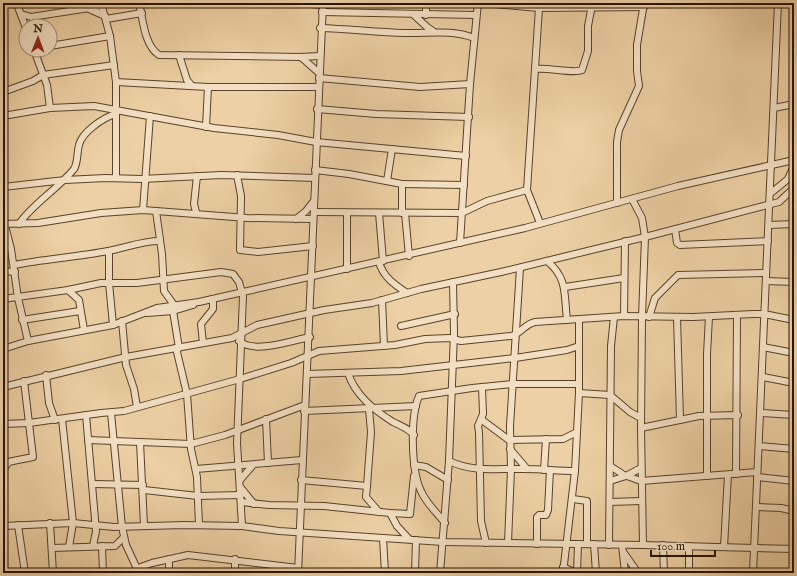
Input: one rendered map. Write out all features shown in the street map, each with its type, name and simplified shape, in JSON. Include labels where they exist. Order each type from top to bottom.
[{"type":"street","points":[[14,3],[22,18]]},
{"type":"street","points":[[139,3],[148,38],[157,54],[301,57],[320,56]]},
{"type":"street","points":[[303,3],[322,7],[414,15],[476,15]]},
{"type":"street","points":[[426,3],[426,15]]},
{"type":"street","points":[[460,243],[470,84],[478,3]]},
{"type":"street","points":[[482,3],[539,8],[592,5],[644,5],[637,45],[637,71],[639,86],[619,130],[617,142],[617,203]]},
{"type":"street","points":[[753,573],[763,377],[764,314],[771,193],[778,3]]},
{"type":"street","points":[[21,14],[31,17],[89,9],[102,5],[110,36],[116,82],[116,178]]},
{"type":"street","points":[[535,69],[550,68],[574,71],[582,70],[588,52],[588,26],[592,5]]},
{"type":"street","points":[[111,412],[122,527],[124,537],[138,571],[169,559],[188,555],[235,559],[298,570],[304,408],[310,337],[313,216],[322,7]]},
{"type":"street","points":[[539,8],[527,190],[540,223]]},
{"type":"street","points":[[89,9],[106,17],[142,13]]},
{"type":"street","points":[[414,15],[426,27],[435,32]]},
{"type":"street","points":[[320,28],[407,33],[455,33],[474,38]]},
{"type":"street","points":[[58,45],[110,36]]},
{"type":"street","points":[[179,55],[187,80],[192,86]]},
{"type":"street","points":[[301,57],[319,75],[420,87],[470,84]]},
{"type":"street","points":[[37,58],[48,90],[50,108]]},
{"type":"street","points":[[3,92],[33,81],[43,75],[114,65]]},
{"type":"street","points":[[116,82],[208,87],[318,88]]},
{"type":"street","points":[[206,127],[208,87]]},
{"type":"street","points":[[774,108],[794,104]]},
{"type":"street","points":[[3,116],[50,108],[84,105],[116,112],[150,116],[206,127],[278,135],[316,142],[466,156]]},
{"type":"street","points":[[317,109],[376,114],[469,117]]},
{"type":"street","points":[[19,224],[65,180],[75,167],[79,145],[82,138],[101,120],[116,112]]},
{"type":"street","points":[[143,210],[147,178],[150,116]]},
{"type":"street","points":[[387,181],[392,149]]},
{"type":"street","points":[[3,349],[28,341],[113,325],[143,313],[174,308],[243,291],[409,256],[735,172],[794,160]]},
{"type":"street","points":[[771,193],[781,186],[793,173],[794,166]]},
{"type":"street","points":[[315,170],[356,175],[402,184],[464,185]]},
{"type":"street","points":[[3,187],[65,180],[116,178],[237,175],[315,178]]},
{"type":"street","points":[[237,175],[241,191],[239,248],[242,252],[313,246]]},
{"type":"street","points":[[196,212],[194,204],[197,176]]},
{"type":"street","points":[[402,184],[409,256]]},
{"type":"street","points":[[5,385],[126,357],[232,338],[240,332],[257,325],[310,313],[357,306],[646,237],[782,201],[794,188]]},
{"type":"street","points":[[28,341],[22,320],[11,249],[4,222],[19,224],[57,221],[108,212],[143,210],[296,219],[313,216],[347,214],[462,213],[487,201],[527,190]]},
{"type":"street","points":[[632,199],[642,218],[646,237],[640,481],[643,545]]},
{"type":"street","points":[[296,219],[306,212],[314,201]]},
{"type":"street","points":[[156,211],[162,254],[164,291],[174,308],[178,348],[187,394],[191,444],[196,469],[199,525]]},
{"type":"street","points":[[379,213],[381,270],[393,284],[407,293]]},
{"type":"street","points":[[347,214],[347,269]]},
{"type":"street","points":[[769,225],[794,224]]},
{"type":"street","points":[[675,229],[678,243],[680,245],[768,241]]},
{"type":"street","points":[[3,271],[47,259],[68,258],[109,251],[136,243],[159,241]]},
{"type":"street","points":[[624,316],[625,241]]},
{"type":"street","points":[[3,249],[11,249]]},
{"type":"street","points":[[109,251],[109,283],[113,325]]},
{"type":"street","points":[[547,261],[555,267],[565,287],[568,320]]},
{"type":"street","points":[[508,543],[510,469],[509,440],[520,268]]},
{"type":"street","points":[[3,300],[68,290],[95,284],[164,281],[226,272],[235,276],[243,291],[240,332],[238,429],[238,465],[242,526]]},
{"type":"street","points":[[645,317],[655,298],[678,275],[766,274]]},
{"type":"street","points":[[565,287],[624,278]]},
{"type":"street","points":[[766,281],[794,282]]},
{"type":"street","points":[[440,573],[449,461],[455,314],[453,282]]},
{"type":"street","points":[[68,290],[78,298],[84,330]]},
{"type":"street","points":[[203,343],[201,324],[212,311],[213,299]]},
{"type":"street","points":[[382,300],[384,346]]},
{"type":"street","points":[[22,320],[80,311]]},
{"type":"street","points":[[401,326],[455,314]]},
{"type":"street","points":[[3,424],[29,423],[124,411],[240,379],[291,363],[308,354],[405,344],[425,339],[454,339],[461,341],[516,334],[529,323],[624,316],[709,317],[764,314],[794,320]]},
{"type":"street","points":[[736,474],[738,415],[738,315]]},
{"type":"street","points":[[609,545],[610,395],[614,317]]},
{"type":"street","points":[[677,317],[680,420]]},
{"type":"street","points":[[708,476],[707,354],[709,317]]},
{"type":"street","points":[[578,544],[577,573],[563,570],[573,499],[575,471],[579,393],[579,319]]},
{"type":"street","points":[[122,321],[126,365],[134,389],[137,407]]},
{"type":"street","points":[[232,338],[248,347],[261,347],[310,337]]},
{"type":"street","points":[[307,374],[401,371],[515,358],[567,350],[579,346]]},
{"type":"street","points":[[763,347],[794,353]]},
{"type":"street","points":[[348,373],[356,392],[372,408],[392,421],[409,429],[414,435]]},
{"type":"street","points":[[46,376],[49,403],[59,419],[73,523],[69,547]]},
{"type":"street","points":[[763,377],[794,383]]},
{"type":"street","points":[[3,470],[6,463],[33,458],[24,381]]},
{"type":"street","points":[[241,502],[269,506],[300,505],[410,514],[414,474],[415,415],[416,406],[420,395],[513,384],[579,384]]},
{"type":"street","points":[[482,387],[484,414],[478,426],[481,521],[486,543]]},
{"type":"street","points":[[579,393],[610,395],[630,412],[641,418]]},
{"type":"street","points":[[88,440],[191,444],[216,438],[266,419],[304,408],[372,408],[416,406]]},
{"type":"street","points":[[404,407],[415,415]]},
{"type":"street","points":[[372,408],[366,497],[379,512]]},
{"type":"street","points":[[761,413],[794,415]]},
{"type":"street","points":[[641,428],[708,415],[738,415]]},
{"type":"street","points":[[86,416],[93,484],[94,524],[96,531],[93,546]]},
{"type":"street","points":[[266,419],[268,463]]},
{"type":"street","points":[[482,420],[509,440],[563,439],[577,432]]},
{"type":"street","points":[[537,544],[537,517],[539,515],[546,515],[548,510],[546,439]]},
{"type":"street","points":[[140,442],[144,526]]},
{"type":"street","points":[[759,446],[794,449]]},
{"type":"street","points":[[510,449],[527,469]]},
{"type":"street","points":[[196,469],[302,460]]},
{"type":"street","points":[[449,461],[461,466],[480,470],[527,469],[575,471]]},
{"type":"street","points":[[240,480],[253,465]]},
{"type":"street","points":[[414,465],[426,467],[448,480]]},
{"type":"street","points":[[610,466],[626,476],[640,481],[736,474],[757,474],[794,481]]},
{"type":"street","points":[[610,481],[626,476],[641,468]]},
{"type":"street","points":[[414,474],[425,499],[445,523]]},
{"type":"street","points":[[724,547],[728,475]]},
{"type":"street","points":[[301,480],[367,486]]},
{"type":"street","points":[[93,484],[118,484],[198,496],[241,495]]},
{"type":"street","points":[[240,488],[254,504]]},
{"type":"street","points":[[573,499],[587,501],[587,544]]},
{"type":"street","points":[[610,502],[641,501]]},
{"type":"street","points":[[756,507],[781,508],[794,511]]},
{"type":"street","points":[[390,513],[397,526],[413,539],[415,573]]},
{"type":"street","points":[[50,523],[53,573]]},
{"type":"street","points":[[3,526],[73,523],[122,527],[199,525],[242,526],[300,532],[443,542],[594,544],[622,547],[663,545],[794,549]]},
{"type":"street","points":[[18,526],[25,573]]},
{"type":"street","points":[[52,548],[115,546],[124,537]]},
{"type":"street","points":[[384,538],[385,573]]},
{"type":"street","points":[[594,544],[596,573]]},
{"type":"street","points":[[663,545],[664,573]]},
{"type":"street","points":[[102,546],[103,573]]},
{"type":"street","points":[[689,546],[689,573]]},
{"type":"street","points":[[622,547],[625,573]]},
{"type":"street","points":[[622,547],[638,573]]},
{"type":"street","points":[[169,559],[169,573]]},
{"type":"street","points":[[235,559],[235,573]]}]
